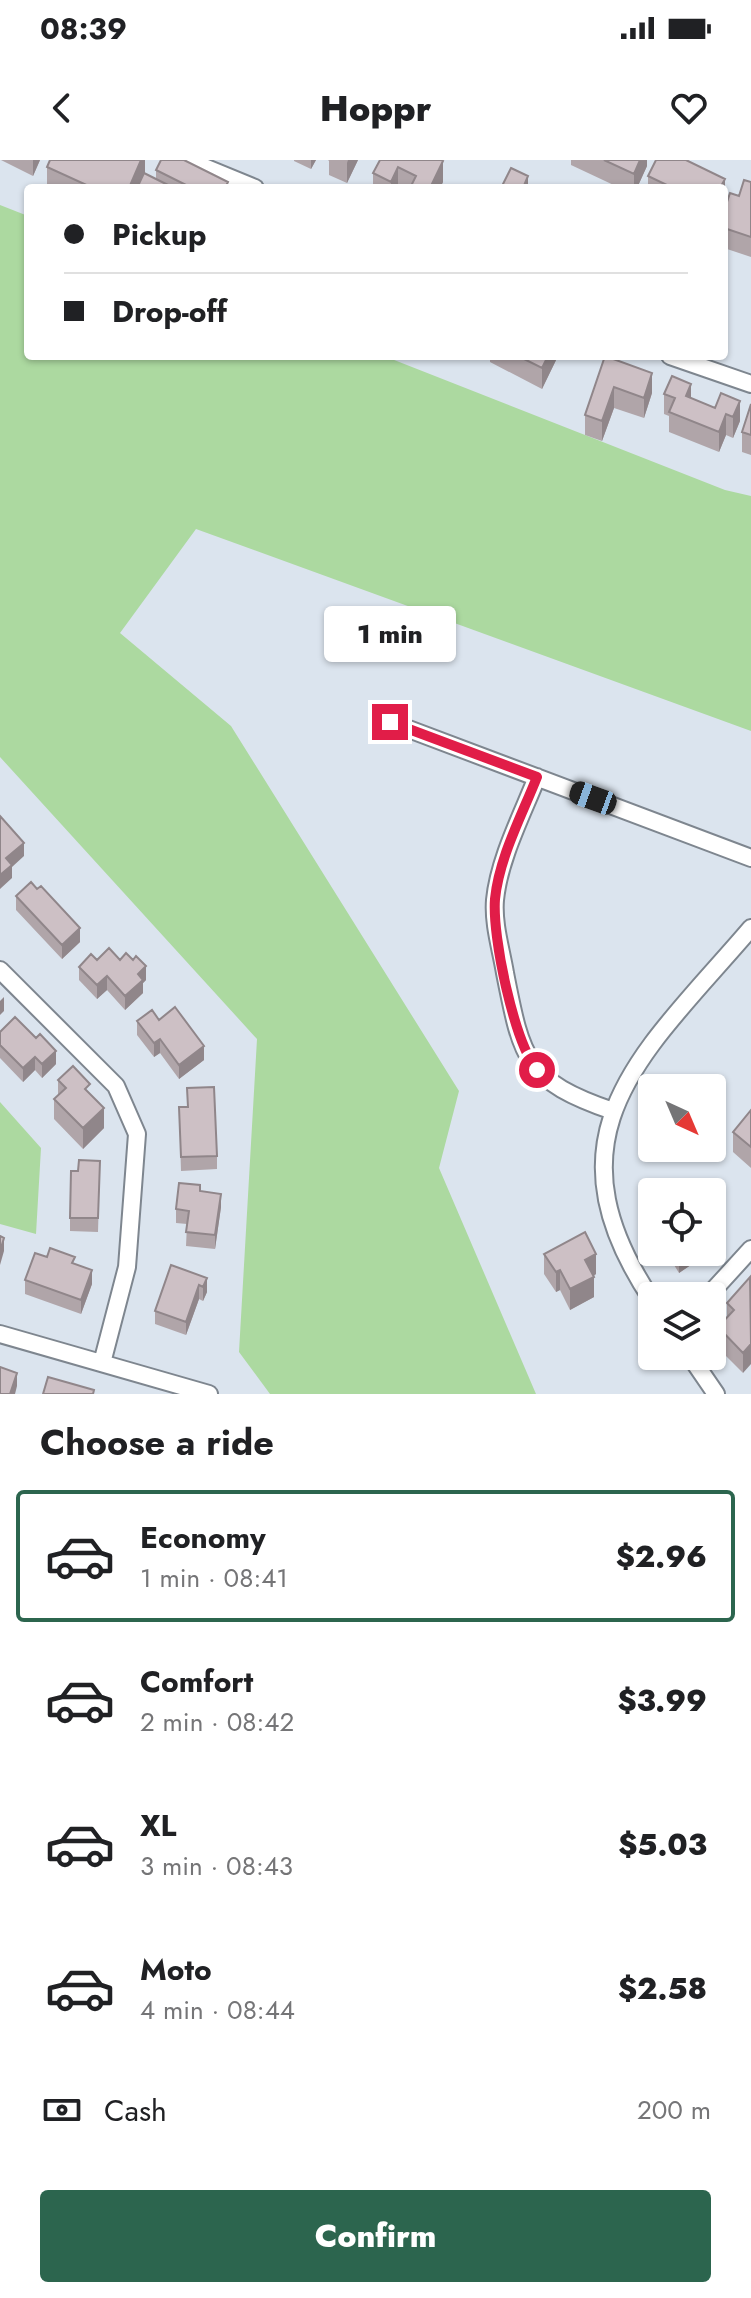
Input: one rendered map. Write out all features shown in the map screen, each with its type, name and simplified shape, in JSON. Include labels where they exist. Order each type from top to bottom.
[{"type":"street","points":[[187,160],[245,184]]},
{"type":"street","points":[[682,360],[751,384]]},
{"type":"street","points":[[390,722],[751,858]]},
{"type":"street","points":[[537,777],[495,900],[496,925],[515,1025],[523,1050],[546,1080],[565,1093],[613,1111]]},
{"type":"street","points":[[641,1282],[621,1251],[606,1203],[603,1154],[613,1111],[628,1077],[650,1046],[751,928]]},
{"type":"street","points":[[0,970],[116,1086],[137,1134],[127,1267],[102,1363]]},
{"type":"street","points":[[721,1282],[751,1249]]},
{"type":"street","points":[[0,1334],[209,1394]]},
{"type":"street","points":[[700,1370],[716,1394]]},
{"type":"green space","points":[[0,205],[24,214],[24,360],[394,360],[725,490],[751,496],[751,731],[196,529],[120,633],[231,726],[459,1091],[439,1168],[536,1394],[270,1394],[239,1352],[257,1039],[0,757]]},
{"type":"green space","points":[[0,1102],[41,1148],[36,1234],[0,1224]]},
{"type":"building","points":[[50,160],[141,160],[131,184],[84,184],[47,167]]},
{"type":"building","points":[[161,160],[184,160],[228,182],[184,184],[156,170]]},
{"type":"building","points":[[380,160],[443,161],[432,184],[412,184],[416,176],[398,167],[391,182],[373,173]]},
{"type":"building","points":[[604,160],[640,160],[634,174]]},
{"type":"building","points":[[656,160],[686,160],[725,179],[722,184],[665,184],[648,176]]},
{"type":"building","points":[[511,168],[528,176],[525,184],[503,184]]},
{"type":"building","points":[[144,173],[166,184],[139,184]]},
{"type":"building","points":[[744,180],[751,182],[751,237],[728,229],[728,199],[730,193],[739,196]]},
{"type":"building","points":[[526,360],[546,360],[542,368]]},
{"type":"building","points":[[604,360],[616,360],[652,373],[644,398],[614,387],[602,421],[585,415]]},
{"type":"building","points":[[672,376],[691,384],[686,396],[715,408],[721,393],[740,401],[733,417],[726,414],[719,432],[669,412],[675,398],[664,394]]},
{"type":"building","points":[[751,404],[751,435],[742,432]]},
{"type":"building","points":[[0,816],[24,843],[6,858],[12,865],[0,875]]},
{"type":"building","points":[[31,882],[37,889],[41,886],[80,928],[62,945],[16,896]]},
{"type":"building","points":[[109,948],[120,960],[126,953],[133,960],[136,956],[146,966],[138,974],[143,980],[125,996],[107,976],[97,985],[79,967],[91,954],[97,960]]},
{"type":"building","points":[[175,1007],[204,1046],[179,1065],[160,1039],[154,1043],[137,1021],[152,1010],[159,1020]]},
{"type":"building","points":[[15,1017],[36,1038],[40,1034],[56,1051],[42,1064],[35,1057],[23,1068],[0,1045],[0,1032]]},
{"type":"building","points":[[73,1066],[90,1084],[85,1089],[104,1108],[83,1128],[54,1099],[66,1088],[58,1080]]},
{"type":"building","points":[[214,1087],[217,1156],[181,1157],[179,1107],[188,1107],[187,1088]]},
{"type":"building","points":[[751,1110],[751,1147],[733,1132]]},
{"type":"building","points":[[79,1160],[100,1161],[98,1218],[70,1218],[71,1171],[78,1171]]},
{"type":"building","points":[[179,1183],[200,1185],[200,1191],[221,1194],[215,1235],[186,1232],[189,1211],[176,1209]]},
{"type":"building","points":[[585,1232],[596,1254],[585,1260],[594,1277],[570,1289],[560,1270],[556,1272],[544,1254]]},
{"type":"building","points":[[50,1248],[75,1257],[72,1263],[92,1270],[81,1300],[25,1280],[35,1253],[47,1257]]},
{"type":"building","points":[[171,1265],[207,1278],[203,1287],[199,1285],[186,1322],[155,1311]]},
{"type":"building","points":[[750,1277],[751,1344],[743,1353],[726,1335],[726,1318],[734,1310],[727,1303]]},
{"type":"building","points":[[0,1367],[17,1373],[10,1394],[0,1394]]},
{"type":"building","points":[[48,1377],[94,1390],[93,1394],[43,1394]]},
{"type":"route","points":[[390,722],[537,777],[502,870],[495,912],[515,1025],[523,1050],[537,1070]]}]
